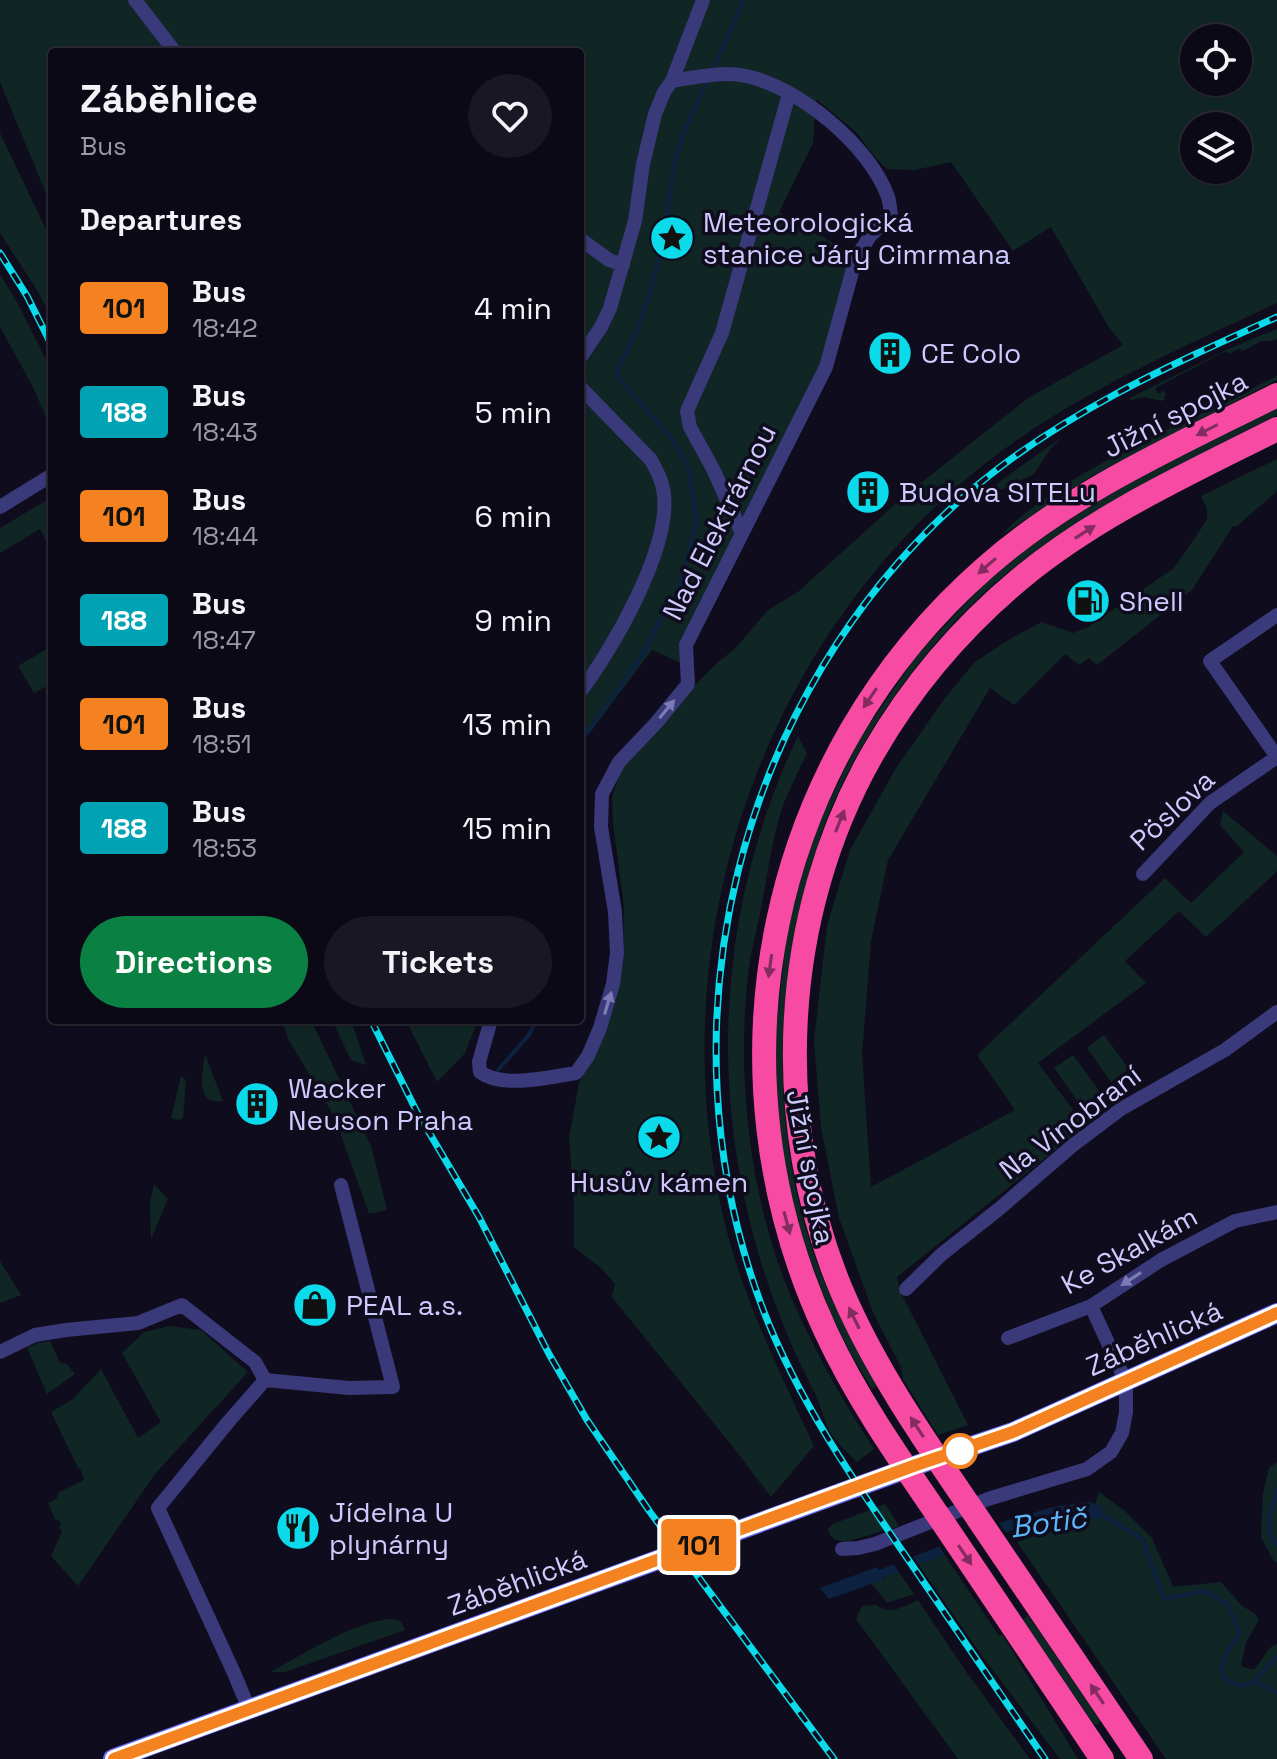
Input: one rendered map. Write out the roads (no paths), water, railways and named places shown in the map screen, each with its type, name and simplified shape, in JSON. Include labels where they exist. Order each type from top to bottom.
[{"type":"highway","name":"Jižní spojka","points":[[1102,1759],[860,1396],[810,1296],[787,1227],[772,1157],[764,1084],[764,1024],[775,935],[794,858],[816,798],[844,741],[888,673],[939,611],[987,566],[1040,525],[1105,483],[1277,395]]},
{"type":"highway","name":"Jižní spojka","points":[[1141,1759],[942,1467],[891,1386],[857,1324],[832,1267],[805,1171],[796,1102],[795,1041],[803,958],[825,865],[846,806],[874,752],[907,701],[948,649],[999,597],[1048,557],[1113,514],[1277,429]]},
{"type":"street","points":[[135,0],[172,48]]},
{"type":"street","points":[[584,352],[610,308],[635,221],[652,127],[703,0]]},
{"type":"street","points":[[672,81],[734,74],[750,77],[789,94],[722,333],[687,411],[690,427],[742,533]]},
{"type":"street","name":"Nad Elektrárnou","points":[[480,1072],[488,1078],[509,1081],[576,1073],[588,1056],[613,984],[617,953],[615,912],[601,827],[602,794],[619,762],[688,684],[686,645],[826,367],[856,258],[870,236],[891,215],[889,199],[869,162],[841,130],[789,94]]},
{"type":"street","points":[[584,242],[609,260],[623,265]]},
{"type":"street","name":"Nad Elektrárnou","points":[[584,391],[651,460],[659,475],[664,496],[661,536],[648,571],[616,637],[584,686]]},
{"type":"street","points":[[0,507],[48,477]]},
{"type":"street","points":[[1277,615],[1210,661],[1277,757]]},
{"type":"street","name":"Pöslova","points":[[1143,874],[1210,803],[1277,757]]},
{"type":"street","name":"Na Vinobraní","points":[[906,1289],[942,1254],[1108,1118],[1225,1050],[1277,1012]]},
{"type":"street","points":[[485,1089],[479,1062],[490,1024]]},
{"type":"street","points":[[265,1380],[349,1388],[393,1387],[341,1185]]},
{"type":"street","name":"Ke Skalkám","points":[[1008,1338],[1091,1306],[1161,1260],[1235,1221],[1277,1212]]},
{"type":"street","points":[[0,1352],[35,1335],[138,1323],[182,1305],[255,1362],[265,1380]]},
{"type":"street","points":[[842,1549],[875,1544],[988,1499],[1087,1469],[1111,1452],[1122,1433],[1126,1382],[1091,1306]]},
{"type":"street","name":"Záběhlická","points":[[113,1759],[939,1457],[993,1428],[1053,1413],[1277,1313]]},
{"type":"street","points":[[249,1709],[158,1508],[265,1380]]},
{"type":"water","points":[[1089,1502],[1100,1505],[1103,1512],[1098,1519],[1065,1518],[1016,1529],[829,1599],[820,1588],[877,1567],[879,1570],[1005,1521],[1053,1507]]},
{"type":"waterway","points":[[712,71],[744,0]]},
{"type":"waterway","points":[[584,736],[643,654],[677,593],[697,522],[688,466],[670,436],[621,381],[617,370],[637,331],[652,285],[663,245],[674,165],[683,134],[708,79]]},
{"type":"waterway","points":[[498,1070],[535,1024]]},
{"type":"waterway","name":"Botič","points":[[1277,1489],[1269,1525],[1277,1544]]},
{"type":"waterway","name":"Botič","points":[[1097,1512],[1142,1539],[1164,1599],[1205,1591],[1227,1604],[1240,1633],[1223,1660],[1224,1678],[1234,1684],[1249,1684],[1277,1657]]},
{"type":"waterway","points":[[1256,1682],[1277,1693]]},
{"type":"railway","points":[[0,253],[48,338]]},
{"type":"railway","points":[[1045,1759],[845,1465],[809,1406],[764,1312],[732,1203],[717,1092],[719,981],[738,872],[773,766],[822,667],[887,575],[967,494],[1038,440],[1115,394],[1277,317]]},
{"type":"railway","points":[[373,1024],[417,1112],[479,1217],[549,1354],[587,1420],[650,1512],[834,1759]]},
{"type":"place","name":"Meteorologická stanice Járy Cimrmana","points":[[672,238]]},
{"type":"place","name":"CE Colo","points":[[890,353]]},
{"type":"place","name":"Budova SITELu","points":[[868,492]]},
{"type":"place","name":"Shell","points":[[1088,601]]},
{"type":"place","name":"Wacker Neuson Praha","points":[[257,1104]]},
{"type":"place","name":"Husův kámen","points":[[659,1137]]},
{"type":"place","name":"PEAL a.s.","points":[[315,1305]]},
{"type":"place","name":"Jídelna U plynárny","points":[[298,1528]]}]
